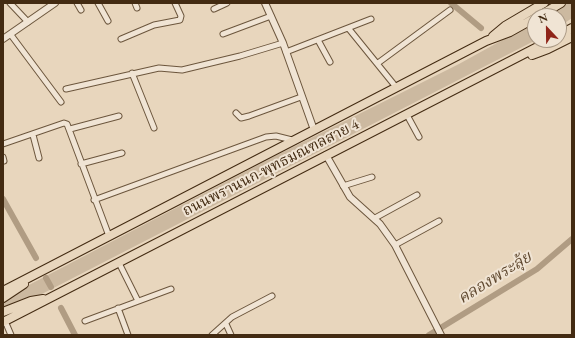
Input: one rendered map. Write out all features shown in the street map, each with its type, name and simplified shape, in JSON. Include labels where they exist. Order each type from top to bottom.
[{"type":"main road","points":[[486,41],[505,26],[544,3]]},
{"type":"main road","name":"ถนนพรานนก-พุทธมณฑลสาย 4","points":[[3,290],[292,140],[486,41],[510,32],[527,22]]},
{"type":"main road","points":[[519,57],[548,49],[572,37]]},
{"type":"main road","name":"ถนนพรานนก-พุทธมณฑลสาย 4","points":[[4,322],[536,48]]},
{"type":"main road","points":[[3,298],[15,291],[30,277]]},
{"type":"main road","points":[[3,312],[31,301],[50,298]]},
{"type":"street","points":[[10,3],[28,22]]},
{"type":"street","points":[[77,3],[81,10]]},
{"type":"street","points":[[98,3],[108,21]]},
{"type":"street","points":[[135,3],[137,8]]},
{"type":"street","points":[[121,39],[154,25],[180,20],[181,16],[175,3]]},
{"type":"street","points":[[214,9],[227,3]]},
{"type":"street","points":[[265,3],[283,43],[314,130]]},
{"type":"street","points":[[3,39],[11,35],[51,4]]},
{"type":"street","points":[[378,63],[450,10]]},
{"type":"street","points":[[224,34],[271,16]]},
{"type":"street","points":[[286,52],[371,19]]},
{"type":"street","points":[[348,29],[378,63],[396,87]]},
{"type":"street","points":[[11,35],[61,102]]},
{"type":"street","points":[[318,40],[330,62]]},
{"type":"street","points":[[66,89],[164,67],[182,70],[240,56],[283,43]]},
{"type":"street","points":[[132,73],[154,128]]},
{"type":"street","points":[[236,113],[241,118],[301,97]]},
{"type":"street","points":[[407,114],[418,137]]},
{"type":"street","points":[[70,129],[119,116]]},
{"type":"street","points":[[3,144],[67,124],[94,200],[109,236]]},
{"type":"street","points":[[33,135],[39,158]]},
{"type":"street","points":[[94,200],[266,137],[276,136],[292,140]]},
{"type":"street","points":[[81,164],[122,153]]},
{"type":"street","points":[[326,155],[350,196],[374,218],[395,245],[441,333]]},
{"type":"street","points":[[343,186],[372,177]]},
{"type":"street","points":[[374,218],[417,195]]},
{"type":"street","points":[[395,245],[439,221]]},
{"type":"street","points":[[119,263],[138,301]]},
{"type":"street","points":[[85,321],[171,289]]},
{"type":"street","points":[[212,335],[232,317],[272,296]]},
{"type":"street","points":[[118,308],[128,335]]},
{"type":"street","points":[[4,322],[11,335]]},
{"type":"street","points":[[226,324],[231,335]]},
{"type":"shaded area","points":[[565,3],[572,3],[572,18],[567,21],[567,8],[557,8]]},
{"type":"shaded area","points":[[527,26],[527,45],[36,297],[3,310],[3,300],[27,286],[277,155],[459,64]]},
{"type":"waterway","points":[[451,3],[481,28]]},
{"type":"waterway","points":[[3,199],[36,258]]},
{"type":"waterway","name":"คลองพระลุ้ย","points":[[429,335],[537,269],[572,239]]},
{"type":"waterway","points":[[46,278],[51,287]]},
{"type":"waterway","points":[[61,308],[75,335]]}]
